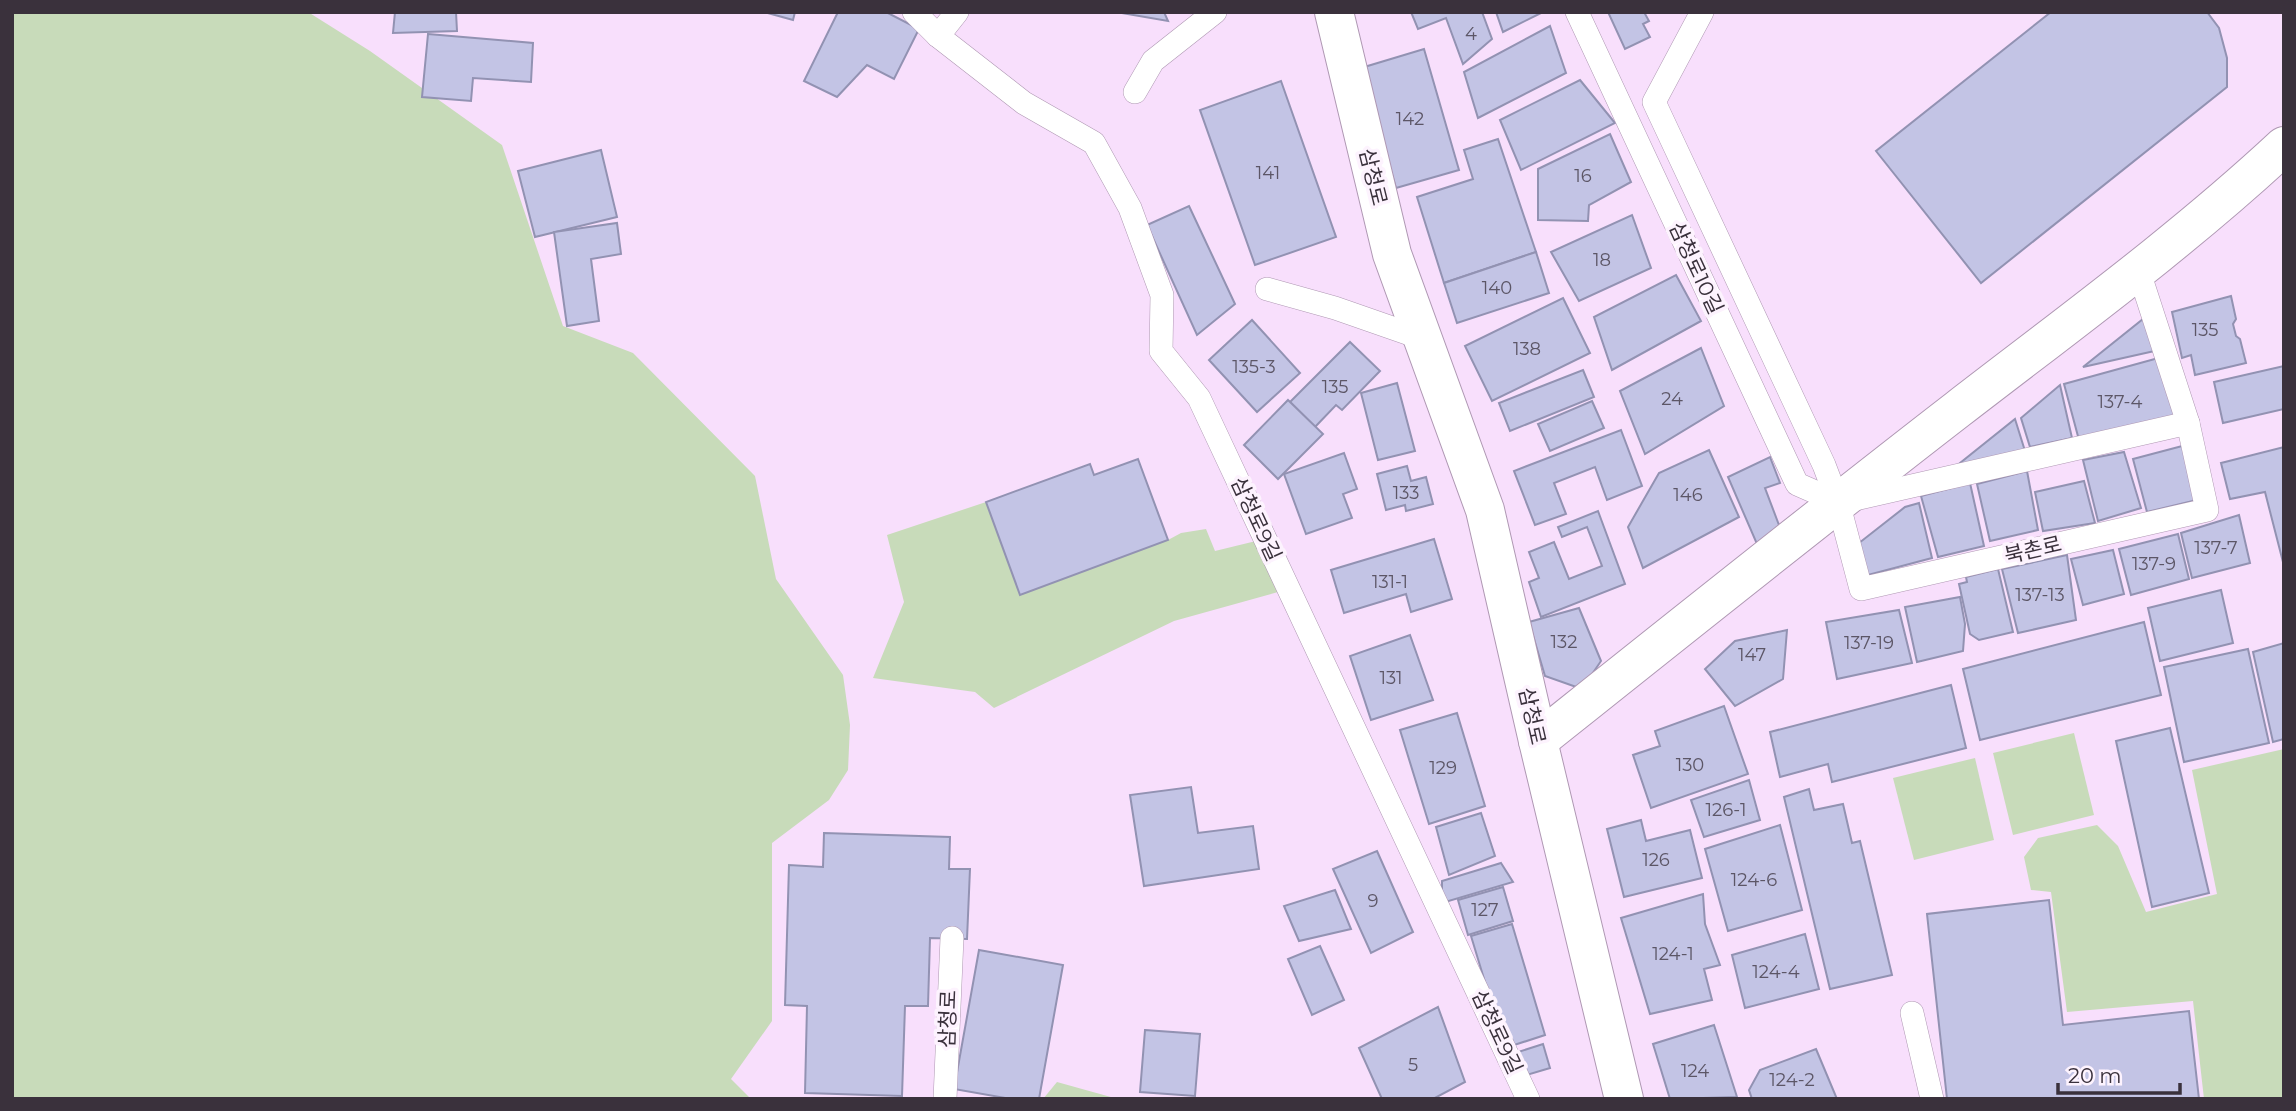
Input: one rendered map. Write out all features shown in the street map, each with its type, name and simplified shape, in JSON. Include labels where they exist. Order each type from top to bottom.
[{"type":"street","name":"삼청로","points":[[1334,12],[1392,254],[1485,510],[1624,1099]]},
{"type":"street","points":[[1538,741],[2236,191],[2284,146]]},
{"type":"lane","name":"삼청로9길","points":[[914,12],[939,36],[1024,103],[1094,144],[1130,208],[1162,295],[1161,351],[1199,398],[1528,1099]]},
{"type":"lane","points":[[939,36],[957,12]]},
{"type":"lane","points":[[1135,92],[1153,61],[1216,12]]},
{"type":"lane","name":"삼청로10길","points":[[1577,12],[1797,484],[1838,502]]},
{"type":"lane","points":[[1702,12],[1654,102],[1824,466],[1838,502],[2188,423]]},
{"type":"lane","name":"북촌로","points":[[1838,502],[1861,589],[2207,510],[2188,423],[2138,269]]},
{"type":"lane","points":[[1268,289],[1335,308],[1424,339]]},
{"type":"lane","name":"삼청로","points":[[945,1099],[951,939]]},
{"type":"lane","points":[[1912,1013],[1932,1099]]},
{"type":"green space","points":[[12,12],[308,12],[370,51],[502,145],[563,326],[633,353],[755,476],[776,579],[843,675],[850,725],[848,770],[829,800],[772,843],[772,1021],[731,1079],[751,1099],[12,1099]]},
{"type":"green space","points":[[986,502],[1020,595],[1181,533],[1206,529],[1215,551],[1256,541],[1278,592],[1174,621],[994,708],[975,692],[873,678],[904,602],[887,535]]},
{"type":"green space","points":[[2074,733],[2094,815],[2013,835],[1993,753]]},
{"type":"green space","points":[[2284,749],[2284,1099],[2204,1099],[2193,1001],[2067,1012],[2051,892],[2031,890],[2024,857],[2038,838],[2097,825],[2118,846],[2146,912],[2217,894],[2192,770]]},
{"type":"green space","points":[[1975,758],[1994,840],[1914,860],[1893,778]]},
{"type":"green space","points":[[1057,1082],[1118,1099],[1043,1099]]},
{"type":"building","points":[[395,12],[456,12],[457,31],[393,33]]},
{"type":"building","points":[[764,12],[795,12],[793,20]]},
{"type":"building","points":[[838,12],[886,12],[919,29],[894,79],[867,65],[837,97],[804,81]]},
{"type":"building","points":[[1116,12],[1164,12],[1168,21]]},
{"type":"building","points":[[1411,12],[1482,12],[1492,39],[1463,64],[1446,18],[1418,29]]},
{"type":"building","points":[[1496,12],[1543,12],[1503,32]]},
{"type":"building","points":[[1608,12],[1644,12],[1649,21],[1643,24],[1650,37],[1625,49]]},
{"type":"building","points":[[2051,12],[2207,12],[2219,28],[2227,58],[2227,87],[1981,283],[1876,151]]},
{"type":"building","points":[[1550,26],[1566,73],[1478,118],[1464,72]]},
{"type":"building","points":[[428,34],[533,43],[531,82],[473,78],[471,101],[422,97]]},
{"type":"building","points":[[1424,49],[1459,170],[1396,188],[1361,68]]},
{"type":"building","points":[[1580,80],[1615,123],[1521,170],[1500,120]]},
{"type":"building","points":[[1281,81],[1336,237],[1255,265],[1200,110]]},
{"type":"building","points":[[1610,134],[1631,182],[1589,205],[1588,221],[1538,220],[1538,169]]},
{"type":"building","points":[[1498,139],[1536,252],[1444,283],[1417,197],[1473,179],[1464,150]]},
{"type":"building","points":[[601,150],[617,217],[535,237],[518,171]]},
{"type":"building","points":[[1189,206],[1235,304],[1197,335],[1147,225]]},
{"type":"building","points":[[1632,215],[1651,268],[1579,301],[1551,252]]},
{"type":"building","points":[[617,223],[621,254],[591,259],[599,321],[567,326],[554,232]]},
{"type":"building","points":[[1536,252],[1549,293],[1457,323],[1444,283]]},
{"type":"building","points":[[1676,275],[1701,321],[1612,370],[1594,317]]},
{"type":"building","points":[[2231,296],[2236,319],[2233,324],[2246,363],[2195,375],[2191,355],[2182,358],[2172,312]]},
{"type":"building","points":[[1563,298],[1590,353],[1492,401],[1465,346]]},
{"type":"building","points":[[2148,315],[2159,350],[2083,367]]},
{"type":"building","points":[[1252,320],[1300,373],[1257,412],[1209,360]]},
{"type":"building","points":[[1350,342],[1380,371],[1342,410],[1336,405],[1315,427],[1290,402]]},
{"type":"building","points":[[1701,348],[1724,406],[1645,454],[1620,391]]},
{"type":"building","points":[[2162,357],[2176,419],[2079,440],[2064,384]]},
{"type":"building","points":[[2284,366],[2284,409],[2223,423],[2214,382]]},
{"type":"building","points":[[1583,370],[1594,397],[1510,431],[1499,403]]},
{"type":"building","points":[[1397,383],[1415,451],[1378,460],[1361,393]]},
{"type":"building","points":[[2060,385],[2072,438],[2030,447],[2021,418]]},
{"type":"building","points":[[1288,400],[1323,434],[1278,479],[1244,445]]},
{"type":"building","points":[[1592,401],[1604,428],[1550,451],[1538,424]]},
{"type":"building","points":[[2015,419],[2025,451],[1955,467]]},
{"type":"building","points":[[1621,430],[1642,486],[1607,500],[1595,467],[1554,483],[1566,514],[1535,525],[1514,471]]},
{"type":"building","points":[[2186,445],[2197,500],[2147,512],[2133,459]]},
{"type":"building","points":[[2284,447],[2284,566],[2265,492],[2230,499],[2221,463]]},
{"type":"building","points":[[1709,450],[1739,517],[1643,568],[1628,527],[1659,473]]},
{"type":"building","points":[[2124,452],[2141,508],[2098,521],[2083,460]]},
{"type":"building","points":[[1344,453],[1357,489],[1343,494],[1352,518],[1306,534],[1284,474]]},
{"type":"building","points":[[1770,457],[1780,483],[1765,488],[1782,533],[1760,551],[1728,477]]},
{"type":"building","points":[[1138,459],[1168,540],[1020,595],[986,502],[1090,464],[1094,475]]},
{"type":"building","points":[[1407,466],[1411,481],[1426,477],[1433,504],[1406,511],[1405,505],[1386,510],[1377,474]]},
{"type":"building","points":[[2027,471],[2038,530],[1990,541],[1977,484]]},
{"type":"building","points":[[2084,481],[2095,523],[2043,531],[2035,492]]},
{"type":"building","points":[[1970,483],[1984,546],[1938,557],[1921,496]]},
{"type":"building","points":[[1919,503],[1932,558],[1868,575],[1859,543],[1905,507]]},
{"type":"building","points":[[1598,511],[1625,584],[1541,617],[1529,582],[1539,578],[1529,552],[1554,542],[1569,579],[1602,566],[1587,527],[1562,537],[1558,527]]},
{"type":"building","points":[[2239,515],[2250,563],[2192,578],[2181,533]]},
{"type":"building","points":[[2178,534],[2189,579],[2131,595],[2119,549]]},
{"type":"building","points":[[1434,539],[1452,599],[1411,612],[1406,594],[1344,613],[1331,570]]},
{"type":"building","points":[[2113,550],[2124,594],[2083,605],[2071,559]]},
{"type":"building","points":[[2067,555],[2076,620],[2018,633],[2002,569]]},
{"type":"building","points":[[1998,569],[2013,632],[1979,640],[1970,634],[1959,584],[1967,582],[1966,577]]},
{"type":"building","points":[[2221,590],[2233,643],[2160,661],[2148,608]]},
{"type":"building","points":[[1960,597],[1965,624],[1963,651],[1917,662],[1905,607]]},
{"type":"building","points":[[1579,608],[1601,661],[1582,689],[1545,676],[1529,622]]},
{"type":"building","points":[[1899,610],[1912,663],[1837,679],[1826,622]]},
{"type":"building","points":[[2144,622],[2161,695],[1980,740],[1963,669]]},
{"type":"building","points":[[1787,630],[1783,679],[1735,706],[1705,669],[1735,641]]},
{"type":"building","points":[[1410,635],[1433,700],[1371,720],[1350,656]]},
{"type":"building","points":[[2284,643],[2284,739],[2273,742],[2253,652]]},
{"type":"building","points":[[2248,649],[2269,743],[2184,762],[2164,667]]},
{"type":"building","points":[[1951,685],[1966,748],[1832,782],[1828,764],[1780,777],[1770,732]]},
{"type":"building","points":[[1724,706],[1748,774],[1651,808],[1633,755],[1660,746],[1655,731]]},
{"type":"building","points":[[1457,713],[1485,806],[1429,824],[1400,730]]},
{"type":"building","points":[[2170,728],[2209,893],[2152,907],[2116,741]]},
{"type":"building","points":[[1749,780],[1760,820],[1704,837],[1691,800]]},
{"type":"building","points":[[1191,787],[1198,833],[1253,826],[1259,869],[1144,886],[1130,795]]},
{"type":"building","points":[[1809,789],[1814,810],[1843,804],[1852,843],[1860,841],[1892,975],[1830,989],[1784,797]]},
{"type":"building","points":[[1481,813],[1495,856],[1449,875],[1436,827]]},
{"type":"building","points":[[1641,820],[1646,841],[1690,830],[1702,878],[1624,897],[1607,829]]},
{"type":"building","points":[[1780,825],[1802,910],[1728,931],[1705,849]]},
{"type":"building","points":[[824,833],[950,837],[949,869],[970,869],[967,939],[930,938],[928,1006],[905,1006],[902,1096],[805,1093],[807,1006],[785,1005],[789,865],[823,867]]},
{"type":"building","points":[[1377,851],[1413,932],[1371,953],[1333,869]]},
{"type":"building","points":[[1501,863],[1513,882],[1442,903],[1442,881]]},
{"type":"building","points":[[1503,887],[1513,921],[1468,935],[1458,900]]},
{"type":"building","points":[[1335,890],[1351,929],[1299,941],[1284,906]]},
{"type":"building","points":[[1703,894],[1705,924],[1720,965],[1704,969],[1712,1000],[1650,1014],[1621,918]]},
{"type":"building","points":[[2049,900],[2063,1025],[2189,1011],[2199,1099],[1947,1099],[1927,914]]},
{"type":"building","points":[[1512,924],[1545,1035],[1505,1048],[1471,936]]},
{"type":"building","points":[[1805,934],[1819,989],[1745,1008],[1732,955]]},
{"type":"building","points":[[1320,946],[1344,1000],[1312,1015],[1288,959]]},
{"type":"building","points":[[979,950],[1063,965],[1039,1099],[1011,1099],[954,1089]]},
{"type":"building","points":[[1438,1007],[1465,1082],[1433,1099],[1382,1099],[1359,1048]]},
{"type":"building","points":[[1714,1025],[1737,1097],[1670,1099],[1653,1044]]},
{"type":"building","points":[[1145,1030],[1200,1034],[1195,1096],[1140,1092]]},
{"type":"building","points":[[1543,1044],[1550,1068],[1520,1077],[1512,1054]]},
{"type":"building","points":[[1816,1049],[1837,1099],[1752,1099],[1749,1090],[1760,1070]]}]
